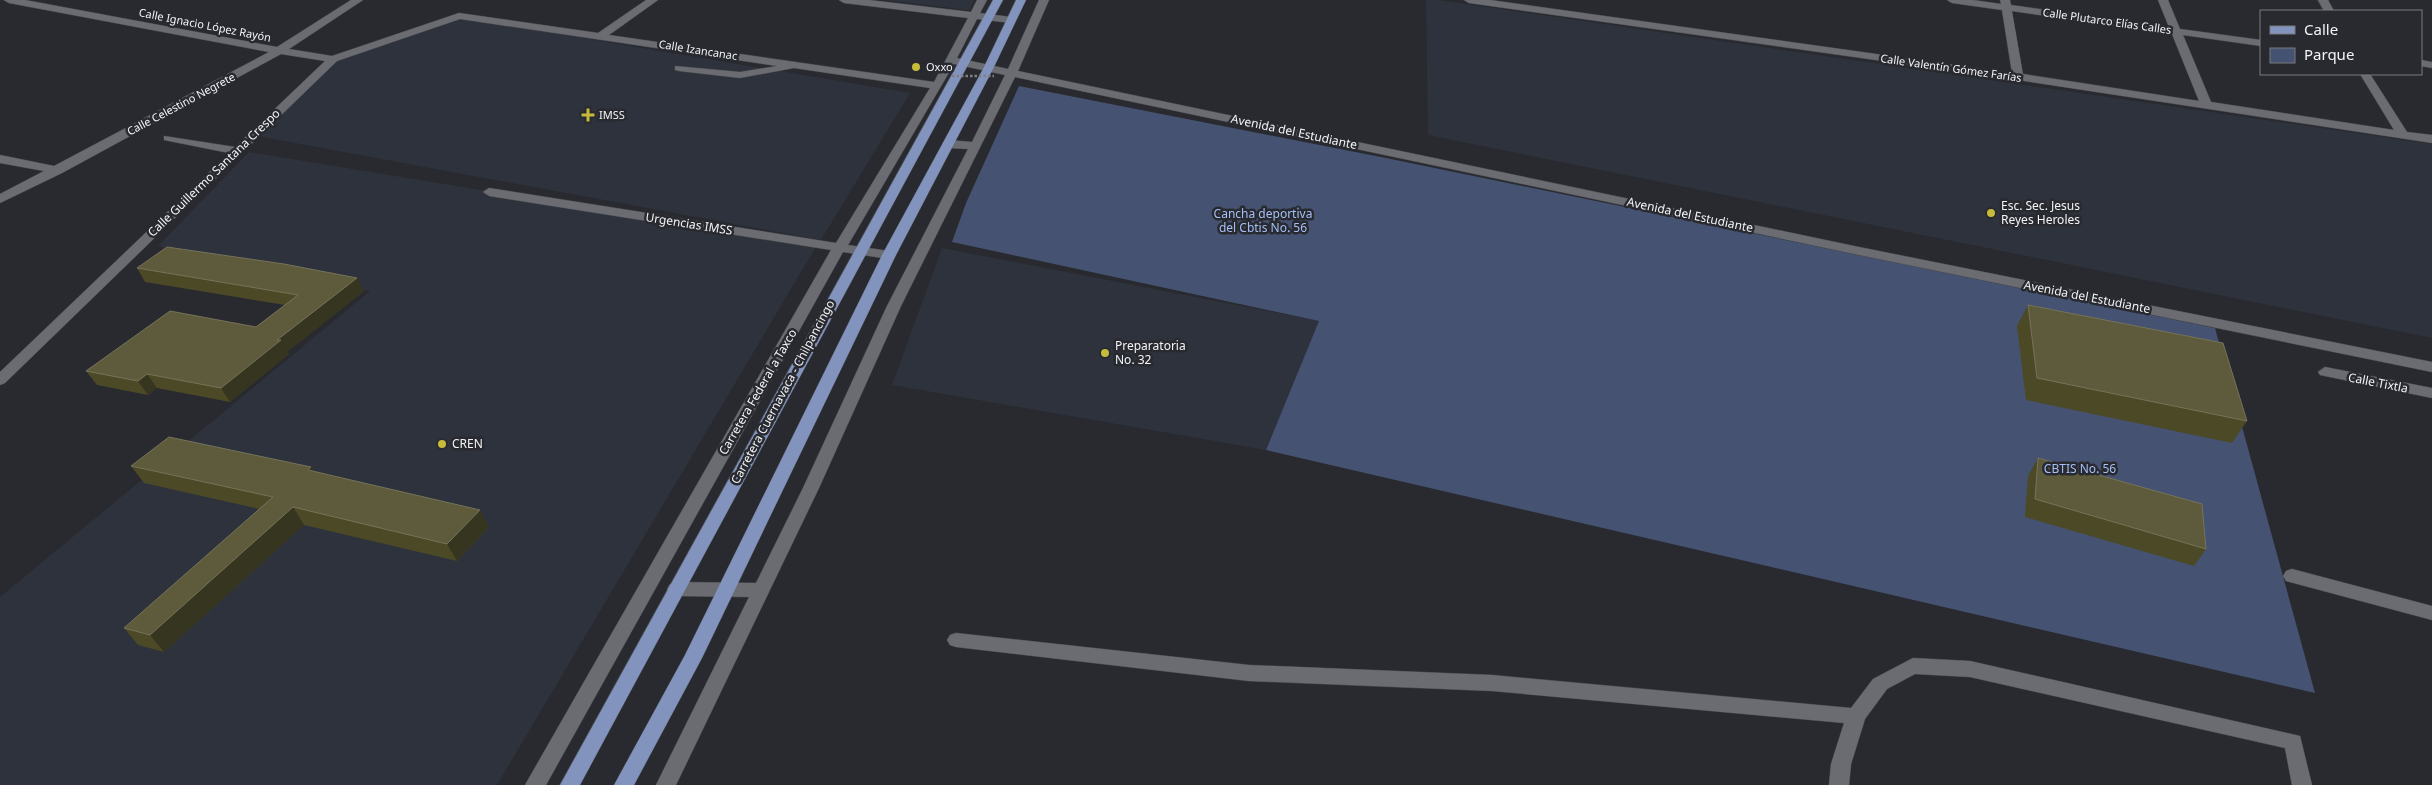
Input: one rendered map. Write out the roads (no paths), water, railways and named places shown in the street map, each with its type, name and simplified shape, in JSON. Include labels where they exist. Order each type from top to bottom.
[{"type":"main road","name":"Carretera Cuernavaca - Chilpancingo","points":[[570,785],[859,252],[932,122],[956,62],[981,16],[998,0]]},
{"type":"main road","points":[[624,785],[693,658],[889,255],[948,144],[991,72],[1011,20],[1021,0]]},
{"type":"street","name":"Calle Ignacio López Rayón","points":[[9,0],[279,51],[333,59]]},
{"type":"street","name":"Calle Celestino Negrete","points":[[0,199],[58,170],[279,51],[358,0]]},
{"type":"street","points":[[601,36],[653,0]]},
{"type":"street","points":[[844,0],[1011,20]]},
{"type":"street","points":[[981,16],[982,0]]},
{"type":"street","points":[[666,785],[860,383],[894,306],[1012,74],[1044,0]]},
{"type":"street","name":"Calle Valentín Gómez Farías","points":[[1470,0],[2018,77],[2208,107],[2432,139]]},
{"type":"street","name":"Calle Plutarco Elías Calles","points":[[1952,0],[2006,4],[2260,43]]},
{"type":"street","points":[[2163,0],[2174,31],[2208,107]]},
{"type":"street","points":[[2006,4],[2018,77]]},
{"type":"street","name":"Calle Izancanac","points":[[459,16],[937,86]]},
{"type":"street","name":"Calle Guillermo Santana Crespo","points":[[0,380],[151,233],[240,151],[333,59],[459,16]]},
{"type":"street","name":"Avenida del Estudiante","points":[[956,62],[991,72],[1012,74],[1859,251],[2426,366]]},
{"type":"street","name":"Carretera Federal a Taxco","points":[[535,785],[839,248],[937,86],[956,62]]},
{"type":"street","points":[[679,68],[740,75],[800,65]]},
{"type":"street","points":[[2366,75],[2403,135]]},
{"type":"street","points":[[916,120],[932,122]]},
{"type":"street","points":[[168,138],[240,151]]},
{"type":"street","points":[[948,144],[976,146]]},
{"type":"street","points":[[0,159],[58,170]]},
{"type":"street","name":"Urgencias IMSS","points":[[489,192],[859,252],[889,255]]},
{"type":"street","points":[[2426,366],[2432,392]]},
{"type":"street","name":"Calle Tixtla","points":[[2325,372],[2432,392]]},
{"type":"street","points":[[2292,576],[2432,613]]},
{"type":"street","points":[[676,589],[761,590]]},
{"type":"street","points":[[956,640],[1249,673],[1492,683],[1856,716]]},
{"type":"street","points":[[1839,785],[1841,764],[1856,716],[1880,684],[1913,666],[1970,670],[2293,742],[2302,785]]},
{"type":"place","name":"Oxxo","points":[[916,67]]},
{"type":"place","name":"IMSS","points":[[588,115]]},
{"type":"place","name":"Esc. Sec. Jesus Reyes Heroles","points":[[1991,213]]},
{"type":"place","name":"Preparatoria No. 32","points":[[1105,353]]},
{"type":"place","name":"CREN","points":[[442,444]]},
{"type":"park label","name":"Cancha deportiva del Cbtis No. 56","points":[[1263,221]]},
{"type":"park label","name":"CBTIS No. 56","points":[[2080,469]]}]
